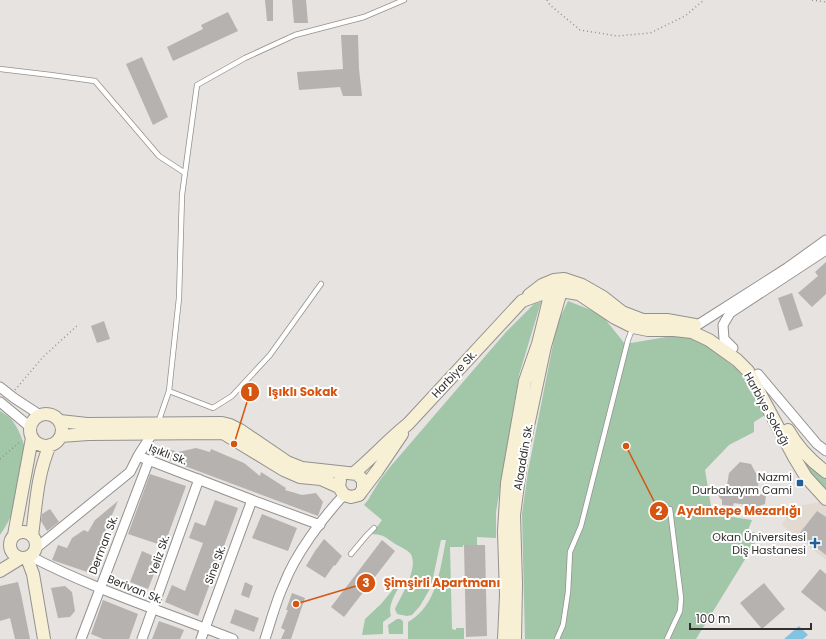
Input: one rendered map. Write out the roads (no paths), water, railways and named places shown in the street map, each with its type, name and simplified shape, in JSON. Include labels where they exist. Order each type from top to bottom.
[{"type":"street","points":[[696,326],[787,268],[826,240]]},
{"type":"street","points":[[733,348],[724,339],[723,325],[730,313],[826,250]]},
{"type":"street","points":[[522,301],[542,285],[554,280],[559,286]]},
{"type":"street","name":"Harbiye Sokağı","points":[[826,452],[817,444],[744,358],[733,348],[710,332],[696,326],[667,320],[643,320],[622,312],[603,297],[582,285],[564,280],[559,286],[579,294],[633,327],[648,330],[692,332],[709,340],[737,360],[748,371],[798,464],[814,487],[826,499]]},
{"type":"street","name":"Harbiye Sk.","points":[[350,473],[374,456],[393,436],[408,424],[522,301],[559,286]]},
{"type":"street","name":"Alaaddin Sk.","points":[[515,639],[516,584],[514,515],[522,454],[559,286]]},
{"type":"street","name":"Alaaddin Sk.","points":[[504,639],[506,595],[504,531],[507,483],[526,381],[538,344],[546,312],[548,299],[547,292]]},
{"type":"street","name":"Harbiye Sokağı","points":[[758,374],[794,442],[812,462],[826,472]]},
{"type":"street","points":[[0,387],[10,396],[40,415]]},
{"type":"street","points":[[0,402],[40,444],[54,444],[61,436],[62,431],[60,421]]},
{"type":"street","points":[[28,555],[13,554],[9,546],[13,536],[32,422],[40,415],[48,414],[53,415],[60,421],[87,424],[223,433],[284,470],[300,477],[321,479],[351,497],[361,492],[397,443],[408,424]]},
{"type":"street","points":[[61,436],[222,423],[240,430],[287,462],[302,468],[358,474],[363,480],[363,488]]},
{"type":"street","points":[[138,456],[155,429]]},
{"type":"street","points":[[32,536],[44,460],[50,445]]},
{"type":"street","name":"Işıklı Sk.","points":[[28,555],[130,472],[138,456],[320,525]]},
{"type":"street","name":"Derman Sk.","points":[[81,639],[149,460]]},
{"type":"street","points":[[265,639],[284,582],[303,548],[342,491],[340,479],[350,473]]},
{"type":"street","name":"Yeliz Sk.","points":[[142,639],[199,479]]},
{"type":"street","name":"Sine Sk.","points":[[201,639],[252,500]]},
{"type":"street","points":[[0,548],[18,533],[25,532],[32,536],[36,542],[28,555],[0,571]]},
{"type":"street","points":[[28,555],[33,574],[44,639]]},
{"type":"street","name":"Berivan Sk.","points":[[28,555],[100,588],[153,610],[233,639]]},
{"type":"lane","points":[[155,429],[169,391],[179,298],[182,195],[197,85],[245,58],[295,35],[364,16],[404,0]]},
{"type":"lane","points":[[0,69],[51,74],[95,81],[159,156],[185,173]]},
{"type":"lane","points":[[169,391],[213,408],[232,396],[270,355],[320,284]]},
{"type":"lane","points":[[557,639],[563,625],[568,592],[570,552],[581,526],[628,340],[633,327]]},
{"type":"lane","points":[[667,639],[680,610],[681,598],[670,509]]},
{"type":"lane","points":[[351,554],[366,535],[374,528]]},
{"type":"water","points":[[799,626],[808,635],[803,639],[784,639]]},
{"type":"place","name":"Işıklı Sokak","points":[[234,444]]},
{"type":"place","name":"Aydıntepe Mezarlığı","points":[[626,446]]},
{"type":"place","name":"Nazmi Durbakayım Cami","points":[[800,483]]},
{"type":"place","name":"Okan Üniversitesi Diş Hastanesi","points":[[815,543]]},
{"type":"place","name":"Şimşirli Apartmanı","points":[[296,604]]}]
